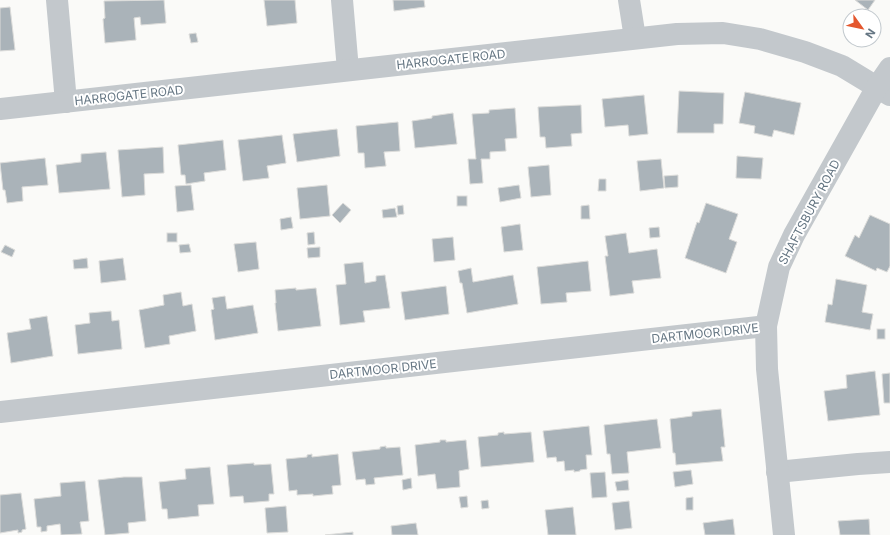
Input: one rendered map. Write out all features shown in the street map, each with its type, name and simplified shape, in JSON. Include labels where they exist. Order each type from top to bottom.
[{"type":"street","points":[[57,0],[66,102]]},
{"type":"street","points":[[342,0],[348,70]]},
{"type":"street","points":[[629,0],[635,38]]},
{"type":"street","name":"HARROGATE ROAD","points":[[0,109],[677,34],[723,34],[760,40],[805,52],[842,66],[884,91]]},
{"type":"street","name":"SHAFTSBURY ROAD","points":[[784,535],[767,369],[766,326],[779,267],[794,235],[884,91],[890,68]]},
{"type":"street","name":"DARTMOOR DRIVE","points":[[0,412],[766,326]]},
{"type":"street","points":[[777,472],[890,462]]},
{"type":"building","points":[[164,0],[166,23],[141,25],[140,17],[134,18],[136,40],[105,43],[103,19],[105,18],[104,1]]},
{"type":"building","points":[[264,0],[295,0],[297,23],[267,26]]},
{"type":"building","points":[[393,0],[424,0],[425,7],[394,11]]},
{"type":"building","points":[[855,0],[875,0],[869,8],[865,8]]},
{"type":"building","points":[[10,7],[15,50],[0,51],[0,8]]},
{"type":"building","points":[[196,33],[198,42],[191,43],[189,34]]},
{"type":"building","points":[[679,91],[724,93],[723,124],[714,124],[714,133],[677,133]]},
{"type":"building","points":[[745,92],[801,103],[794,135],[774,130],[772,137],[754,133],[755,126],[739,123]]},
{"type":"building","points":[[644,95],[648,134],[629,136],[628,125],[605,127],[602,99]]},
{"type":"building","points":[[581,105],[582,133],[571,134],[572,146],[546,148],[545,137],[540,137],[538,107]]},
{"type":"building","points":[[515,108],[517,138],[505,139],[506,151],[490,152],[490,159],[481,159],[483,183],[470,184],[468,159],[476,159],[472,114],[489,113],[489,110]]},
{"type":"building","points":[[453,113],[457,144],[415,148],[412,121]]},
{"type":"building","points":[[398,122],[400,151],[384,152],[386,166],[365,168],[364,153],[358,153],[356,126]]},
{"type":"building","points":[[337,129],[340,156],[297,162],[293,134]]},
{"type":"building","points":[[282,135],[286,163],[267,166],[269,178],[243,181],[238,140]]},
{"type":"building","points":[[223,140],[226,170],[204,173],[205,181],[186,184],[185,175],[181,175],[178,145]]},
{"type":"building","points":[[163,147],[164,173],[144,174],[145,195],[122,197],[118,150]]},
{"type":"building","points":[[106,152],[110,189],[59,193],[56,165],[81,162],[81,154]]},
{"type":"building","points":[[737,156],[763,158],[761,179],[736,178]]},
{"type":"building","points":[[45,158],[48,185],[22,187],[23,201],[7,203],[5,190],[3,190],[0,163]]},
{"type":"building","points":[[661,159],[664,188],[640,191],[637,161]]},
{"type":"building","points":[[549,165],[551,195],[531,197],[528,167]]},
{"type":"building","points":[[678,175],[678,187],[665,188],[664,176]]},
{"type":"building","points":[[599,179],[606,179],[606,191],[598,191]]},
{"type":"building","points":[[191,185],[194,210],[177,212],[175,186]]},
{"type":"building","points":[[327,185],[330,216],[300,219],[297,188]]},
{"type":"building","points":[[519,185],[521,198],[500,202],[498,188]]},
{"type":"building","points":[[457,196],[467,196],[467,206],[457,206]]},
{"type":"building","points":[[343,203],[351,210],[340,223],[332,215]]},
{"type":"building","points":[[706,203],[738,214],[729,239],[737,242],[726,273],[685,258],[697,222],[699,223]]},
{"type":"building","points":[[403,205],[404,214],[398,215],[397,206]]},
{"type":"building","points":[[589,205],[590,219],[581,219],[581,206]]},
{"type":"building","points":[[395,208],[397,217],[383,218],[382,210]]},
{"type":"building","points":[[870,215],[890,224],[890,266],[887,272],[877,268],[876,271],[845,256],[855,235],[859,238]]},
{"type":"building","points":[[291,217],[293,228],[281,230],[280,219]]},
{"type":"building","points":[[520,224],[523,250],[504,252],[501,227]]},
{"type":"building","points":[[659,227],[660,237],[650,238],[649,228]]},
{"type":"building","points":[[314,232],[315,244],[308,245],[307,233]]},
{"type":"building","points":[[167,233],[177,233],[177,242],[167,242]]},
{"type":"building","points":[[626,233],[629,253],[657,249],[661,278],[632,281],[634,293],[610,296],[605,256],[608,256],[605,236]]},
{"type":"building","points":[[453,237],[455,260],[434,262],[432,239]]},
{"type":"building","points":[[256,242],[259,269],[238,272],[234,244]]},
{"type":"building","points":[[189,244],[191,252],[180,253],[179,245]]},
{"type":"building","points":[[5,245],[15,250],[12,257],[1,252]]},
{"type":"building","points":[[320,247],[320,257],[308,258],[307,248]]},
{"type":"building","points":[[87,258],[88,268],[74,269],[73,260]]},
{"type":"building","points":[[123,258],[126,280],[101,283],[99,261]]},
{"type":"building","points":[[588,261],[591,291],[566,293],[567,302],[541,304],[537,267]]},
{"type":"building","points":[[363,262],[365,283],[376,281],[376,276],[385,275],[390,308],[363,311],[365,322],[340,325],[336,285],[346,284],[344,264]]},
{"type":"building","points":[[471,268],[473,282],[513,275],[518,304],[467,313],[462,283],[460,283],[458,271]]},
{"type":"building","points":[[836,279],[867,285],[862,312],[873,314],[870,330],[825,322],[828,304],[832,305]]},
{"type":"building","points":[[446,286],[449,314],[405,320],[401,292]]},
{"type":"building","points":[[296,288],[296,290],[316,288],[321,326],[278,331],[275,290]]},
{"type":"building","points":[[181,292],[183,306],[192,304],[196,331],[169,336],[170,344],[145,348],[139,310],[164,305],[163,295]]},
{"type":"building","points":[[225,296],[227,309],[253,305],[258,333],[215,340],[211,310],[214,309],[212,298]]},
{"type":"building","points":[[111,311],[112,321],[119,320],[122,349],[78,354],[75,325],[90,323],[89,313]]},
{"type":"building","points":[[47,316],[53,356],[11,363],[7,333],[31,329],[29,319]]},
{"type":"building","points":[[877,329],[885,329],[885,339],[877,339]]},
{"type":"building","points":[[875,371],[880,415],[828,421],[824,391],[847,388],[846,375]]},
{"type":"building","points":[[890,373],[890,403],[884,403],[882,374]]},
{"type":"building","points":[[721,409],[725,447],[721,447],[723,461],[676,465],[675,453],[673,453],[670,419],[692,416],[692,412]]},
{"type":"building","points":[[657,419],[661,448],[627,452],[629,473],[612,474],[610,454],[607,454],[604,425]]},
{"type":"building","points":[[589,426],[592,455],[586,455],[587,469],[574,472],[574,470],[565,471],[564,461],[557,462],[556,457],[547,458],[543,431]]},
{"type":"building","points":[[504,432],[504,434],[531,432],[534,462],[481,467],[478,437],[498,435],[498,433]]},
{"type":"building","points":[[440,440],[446,440],[446,442],[466,440],[469,469],[459,471],[460,487],[437,489],[435,474],[418,476],[415,445],[440,442]]},
{"type":"building","points":[[386,446],[386,448],[400,447],[403,475],[374,478],[375,484],[366,485],[365,479],[356,480],[352,452],[380,449],[380,447]]},
{"type":"building","points":[[312,454],[312,457],[338,454],[341,485],[332,486],[333,494],[313,496],[313,494],[297,495],[297,490],[289,491],[286,459],[307,457],[307,455]]},
{"type":"building","points":[[254,463],[254,465],[271,464],[274,494],[269,494],[269,501],[244,503],[243,496],[230,497],[227,465]]},
{"type":"building","points":[[210,467],[214,504],[198,505],[199,516],[168,519],[167,509],[162,509],[159,482],[186,479],[185,469]]},
{"type":"building","points":[[691,470],[693,484],[675,487],[673,472]]},
{"type":"building","points":[[605,472],[607,497],[592,498],[590,473]]},
{"type":"building","points":[[124,477],[142,477],[146,521],[128,523],[129,533],[105,535],[98,480]]},
{"type":"building","points":[[411,478],[412,488],[403,490],[402,480]]},
{"type":"building","points":[[628,480],[629,490],[617,491],[615,482]]},
{"type":"building","points":[[85,481],[89,521],[80,522],[82,534],[61,535],[60,524],[47,526],[47,531],[41,532],[41,527],[37,527],[34,499],[61,496],[60,483]]},
{"type":"building","points":[[21,493],[26,529],[18,533],[18,530],[0,533],[0,495]]},
{"type":"building","points":[[467,496],[468,507],[461,508],[459,497]]},
{"type":"building","points":[[693,497],[693,510],[686,510],[686,498]]},
{"type":"building","points":[[488,500],[489,508],[482,509],[481,501]]},
{"type":"building","points":[[629,501],[632,528],[615,530],[612,503]]},
{"type":"building","points":[[286,506],[288,532],[267,533],[265,508]]},
{"type":"building","points":[[573,507],[576,535],[548,535],[545,510]]},
{"type":"building","points":[[733,519],[735,535],[705,535],[703,523]]},
{"type":"building","points":[[869,519],[870,535],[840,535],[838,521]]},
{"type":"building","points":[[416,523],[418,535],[392,535],[391,526]]},
{"type":"building","points":[[353,532],[353,535],[325,535]]}]
